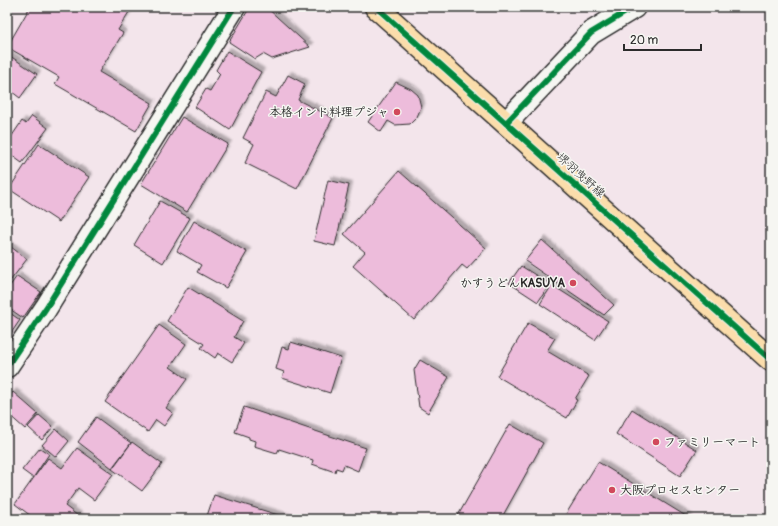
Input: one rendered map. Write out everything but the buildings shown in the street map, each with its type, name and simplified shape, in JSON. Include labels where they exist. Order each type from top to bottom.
[{"type":"main road","name":"堺羽曳野線","points":[[376,7],[771,360]]},
{"type":"street","points":[[7,366],[46,308],[234,7]]},
{"type":"street","points":[[506,123],[592,33],[634,7]]},
{"type":"cycle path","points":[[7,366],[46,308],[234,7]]},
{"type":"cycle path","points":[[376,7],[771,360]]},
{"type":"cycle path","points":[[506,123],[591,33],[634,7]]},
{"type":"place","name":"本格インド料理プジャ","points":[[397,112]]},
{"type":"place","name":"かすうどんKASUYA","points":[[573,283]]},
{"type":"place","name":"ファミリーマート","points":[[656,442]]},
{"type":"place","name":"大阪プロセスセンター","points":[[612,490]]}]
